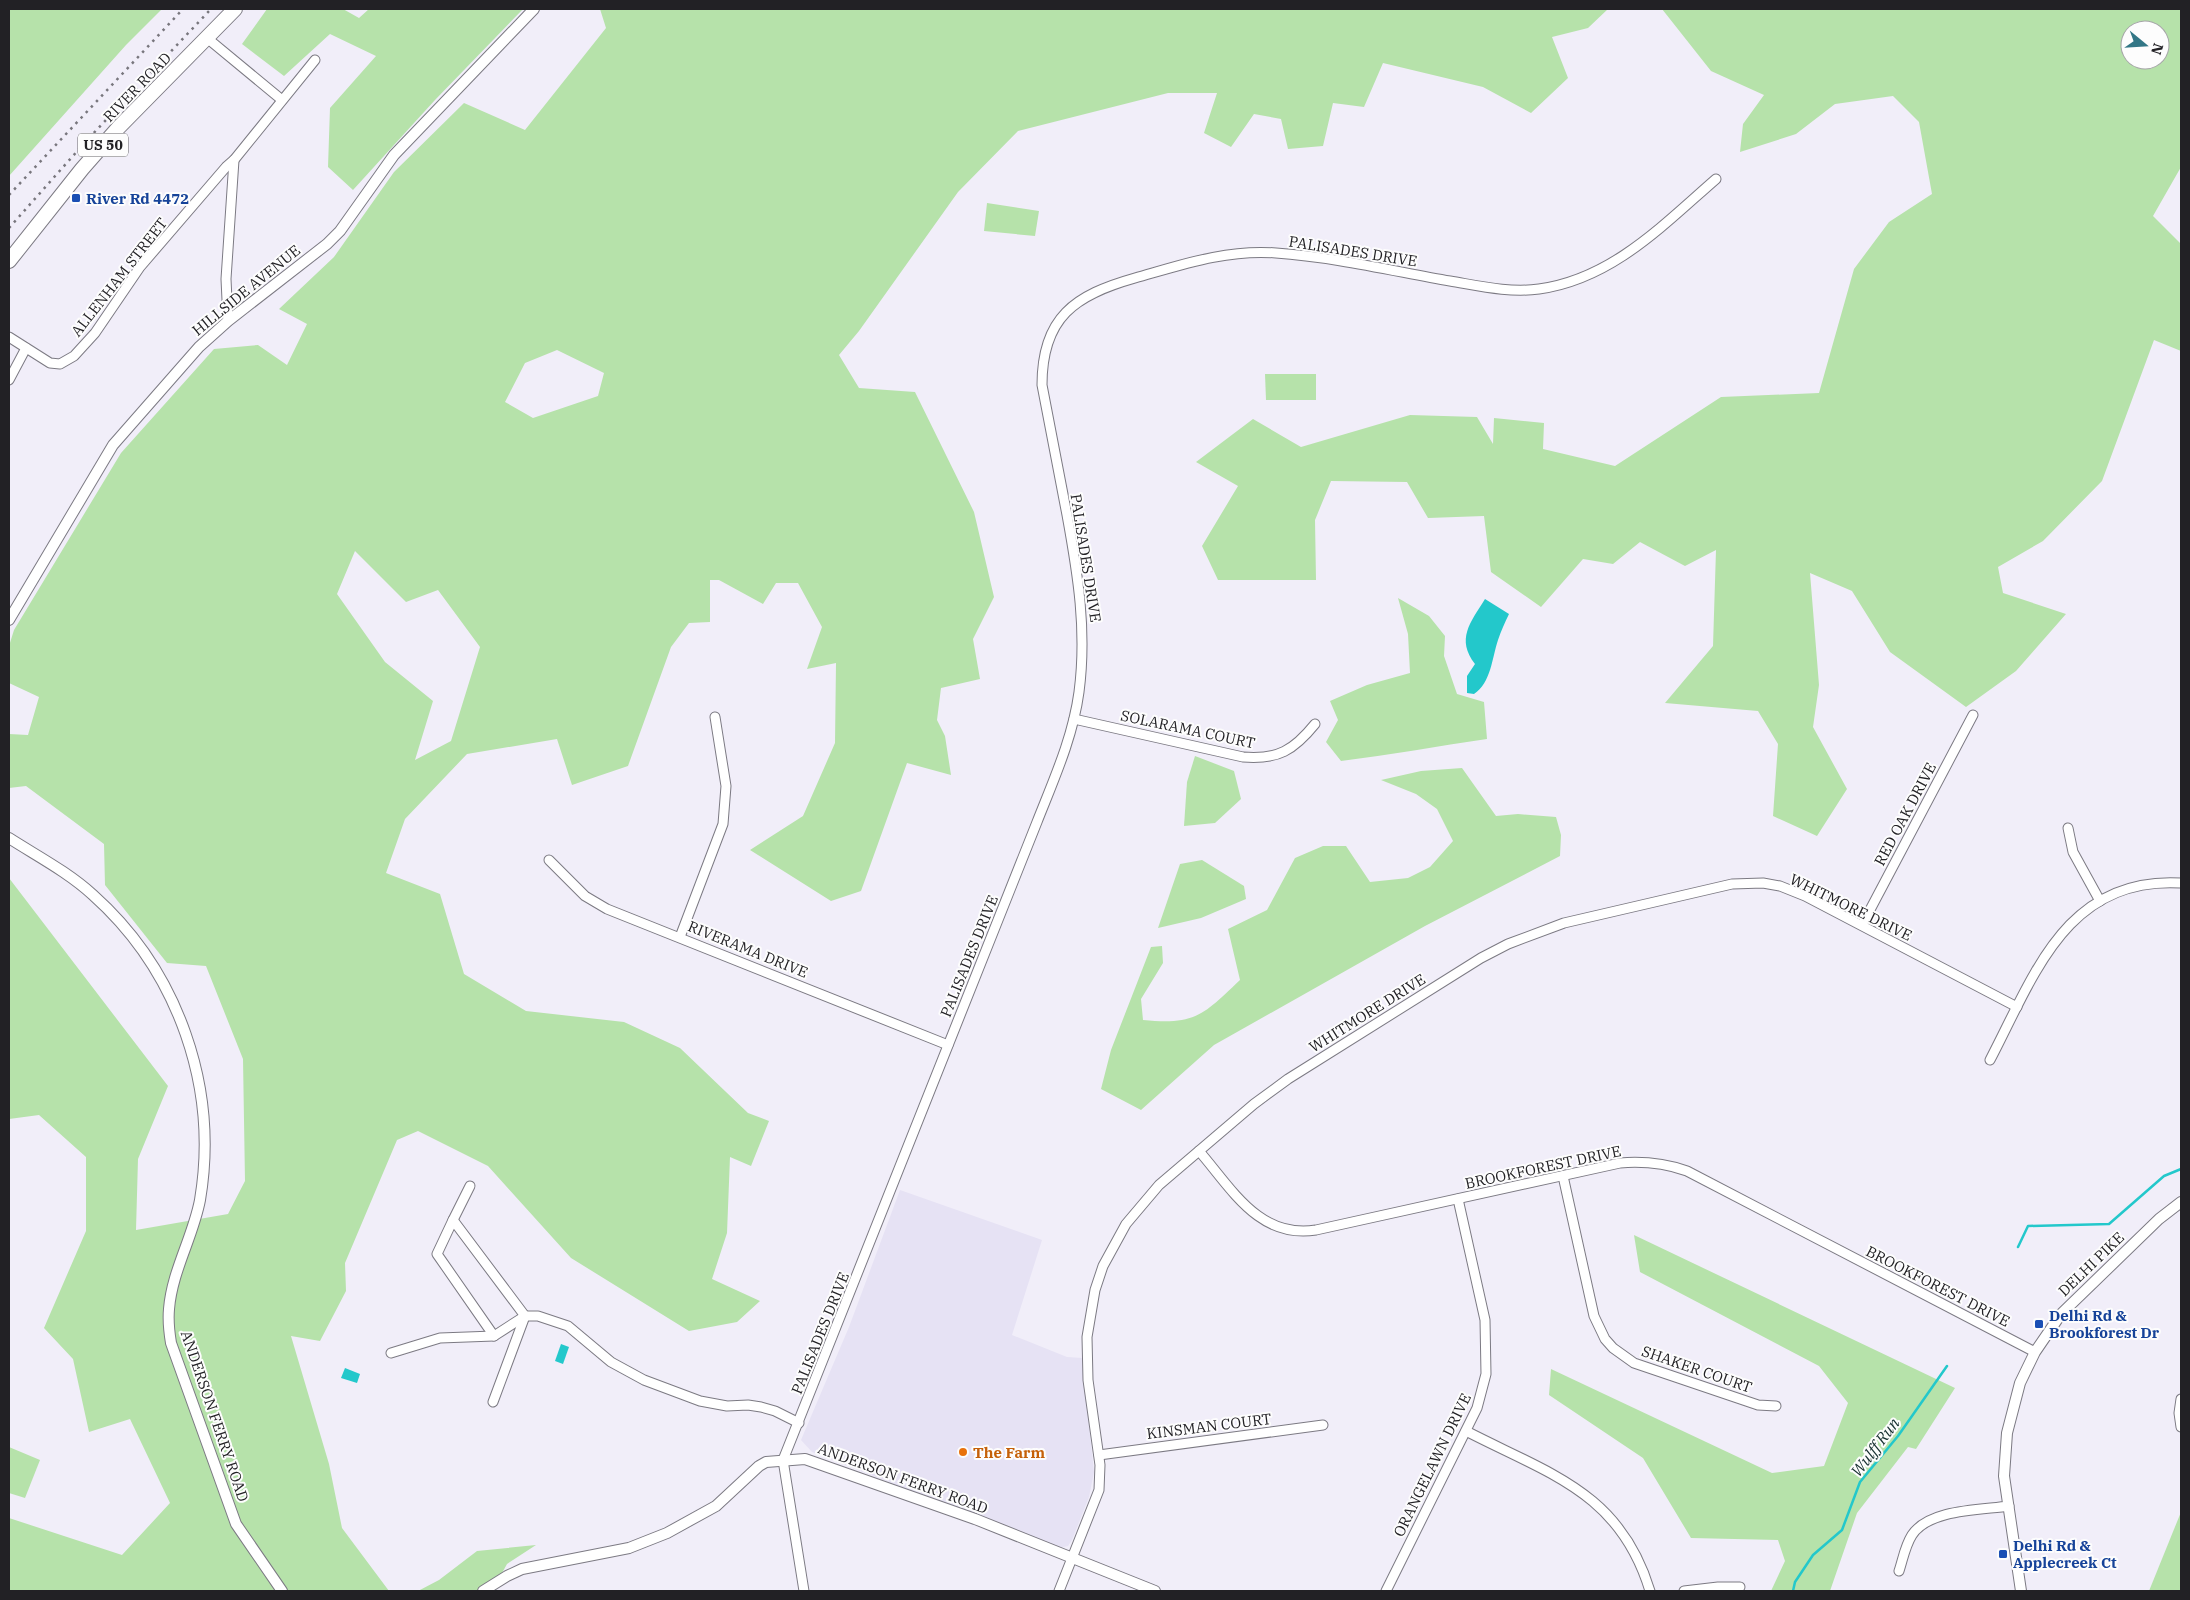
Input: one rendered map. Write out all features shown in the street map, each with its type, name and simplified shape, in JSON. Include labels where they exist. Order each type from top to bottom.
[{"type":"main road","name":"RIVER ROAD","points":[[9,261],[82,169],[118,128],[235,9]]},
{"type":"street","name":"HILLSIDE AVENUE","points":[[9,620],[113,445],[199,347],[228,321],[334,238],[394,155],[534,9]]},
{"type":"street","points":[[207,38],[282,100]]},
{"type":"street","name":"ALLENHAM STREET","points":[[26,348],[54,364],[66,362],[90,339],[150,255],[234,160],[315,60]]},
{"type":"street","points":[[228,321],[226,279],[234,160]]},
{"type":"street","name":"PALISADES DRIVE","points":[[783,1460],[1058,770],[1074,719],[1082,664],[1082,613],[1077,570],[1042,385],[1042,367],[1049,338],[1055,327],[1072,307],[1093,292],[1109,285],[1198,260],[1249,253],[1300,255],[1499,289],[1520,290],[1559,286],[1580,279],[1618,260],[1716,179]]},
{"type":"street","points":[[9,338],[26,348],[9,380]]},
{"type":"street","name":"RED OAK DRIVE","points":[[1862,925],[1973,715]]},
{"type":"street","points":[[680,937],[723,824],[726,786],[714,717]]},
{"type":"street","name":"SOLARAMA COURT","points":[[1074,719],[1243,757],[1256,758],[1268,757],[1292,749],[1315,724]]},
{"type":"street","points":[[2068,828],[2073,852],[2100,901]]},
{"type":"street","name":"ANDERSON FERRY ROAD","points":[[9,838],[67,874],[111,912],[144,952],[158,974],[181,1020],[198,1078],[204,1121],[205,1147],[198,1211],[170,1295],[168,1321],[171,1343],[236,1524],[282,1591]]},
{"type":"street","name":"RIVERAMA DRIVE","points":[[549,860],[576,888],[596,903],[948,1045]]},
{"type":"street","name":"WHITMORE DRIVE","points":[[1059,1591],[1098,1496],[1101,1477],[1086,1358],[1087,1337],[1095,1290],[1104,1266],[1126,1224],[1159,1185],[1254,1104],[1288,1079],[1481,958],[1535,932],[1585,917],[1745,883],[1780,886],[1797,892],[1862,925],[2017,1008]]},
{"type":"street","points":[[1990,1060],[2047,952],[2072,921],[2100,901],[2132,888],[2154,883],[2181,883]]},
{"type":"street","name":"BROOKFOREST DRIVE","points":[[1199,1151],[1250,1210],[1266,1223],[1285,1230],[1316,1230],[1637,1161],[1662,1163],[1687,1171],[2035,1352]]},
{"type":"street","name":"SHAKER COURT","points":[[1563,1176],[1594,1316],[1599,1328],[1614,1348],[1623,1356],[1642,1366],[1758,1405],[1776,1406]]},
{"type":"street","points":[[470,1186],[437,1254],[494,1336]]},
{"type":"street","name":"ORANGELAWN DRIVE","points":[[1386,1591],[1466,1431],[1483,1392],[1486,1374],[1486,1330],[1458,1199]]},
{"type":"street","name":"DELHI PIKE","points":[[2020,1591],[2004,1476],[2007,1433],[2020,1383],[2035,1352],[2051,1327],[2074,1300],[2160,1219],[2181,1202]]},
{"type":"street","points":[[453,1220],[525,1316]]},
{"type":"street","points":[[391,1353],[440,1338],[494,1336],[525,1316],[538,1316],[568,1326],[611,1362],[628,1373],[662,1387],[700,1401],[721,1405],[761,1407],[775,1411],[799,1423]]},
{"type":"street","points":[[493,1402],[525,1316]]},
{"type":"street","points":[[2181,1399],[2179,1413],[2181,1427]]},
{"type":"street","name":"KINSMAN COURT","points":[[1099,1454],[1323,1425]]},
{"type":"street","points":[[1466,1431],[1567,1483],[1599,1505],[1627,1538],[1638,1556],[1650,1591]]},
{"type":"street","name":"ANDERSON FERRY ROAD","points":[[483,1591],[522,1569],[629,1548],[667,1533],[716,1506],[758,1466],[766,1462],[805,1459],[975,1519],[1155,1591]]},
{"type":"street","points":[[783,1460],[804,1591]]},
{"type":"street","points":[[1899,1571],[1912,1535],[1927,1521],[1942,1516],[2009,1506]]},
{"type":"street","points":[[1684,1591],[1718,1587],[1740,1587]]},
{"type":"shaded area","points":[[900,1190],[1042,1240],[1012,1335],[1067,1357],[1082,1358],[1094,1472],[1089,1497],[1068,1546],[1058,1548],[812,1452],[801,1440],[849,1327]]},
{"type":"green space","points":[[9,9],[162,9],[126,45],[9,176]]},
{"type":"green space","points":[[267,9],[343,9],[359,18],[369,9],[523,9],[435,100],[353,190],[328,167],[330,108],[376,56],[330,34],[284,76],[242,44]]},
{"type":"green space","points":[[600,9],[1608,9],[1588,28],[1552,37],[1568,78],[1531,113],[1483,87],[1383,63],[1364,107],[1333,103],[1323,146],[1288,149],[1281,119],[1254,114],[1231,147],[1204,133],[1217,93],[1168,93],[1018,131],[958,192],[859,331],[839,355],[859,388],[915,392],[974,512],[994,597],[973,639],[980,679],[941,688],[937,720],[945,736],[951,775],[907,763],[861,891],[831,901],[750,850],[803,816],[835,743],[836,663],[807,669],[822,627],[798,583],[776,583],[763,604],[719,580],[710,580],[710,622],[689,623],[671,647],[628,766],[572,785],[557,739],[467,754],[405,819],[386,873],[440,894],[464,974],[526,1011],[624,1022],[680,1048],[748,1113],[769,1121],[751,1166],[730,1157],[727,1233],[712,1279],[760,1301],[737,1322],[689,1331],[571,1258],[488,1166],[418,1131],[397,1140],[345,1263],[346,1291],[320,1341],[291,1336],[329,1464],[342,1528],[389,1591],[9,1591],[9,1518],[122,1555],[170,1503],[130,1419],[89,1432],[73,1359],[44,1328],[86,1231],[86,1157],[39,1115],[9,1119],[9,878],[168,1086],[138,1159],[136,1230],[228,1214],[245,1181],[243,1059],[206,966],[167,963],[105,885],[104,844],[26,786],[9,788],[9,734],[28,735],[39,697],[9,683],[9,646],[14,630],[121,453],[214,349],[258,345],[287,365],[307,324],[279,309],[334,257],[394,172],[464,103],[525,130],[606,28]],"holes":[[[557,350],[604,373],[598,396],[533,418],[505,402],[525,363]],[[355,551],[406,602],[438,590],[480,647],[451,741],[415,760],[433,701],[385,662],[337,594]]]},
{"type":"green space","points":[[1662,9],[2181,9],[2181,167],[2153,216],[2181,244],[2181,351],[2154,340],[2102,481],[2043,541],[1998,567],[2003,593],[2066,614],[2016,671],[1966,707],[1890,652],[1852,591],[1810,573],[1819,685],[1813,727],[1847,789],[1817,836],[1773,816],[1778,744],[1758,711],[1665,703],[1713,646],[1716,550],[1685,566],[1640,542],[1613,564],[1583,559],[1541,607],[1491,572],[1484,516],[1428,518],[1407,482],[1331,481],[1315,520],[1316,580],[1218,580],[1202,546],[1238,486],[1196,462],[1253,419],[1301,447],[1410,415],[1477,417],[1493,444],[1494,418],[1544,423],[1543,449],[1615,466],[1721,397],[1819,393],[1854,269],[1889,222],[1932,194],[1919,122],[1893,96],[1835,104],[1796,134],[1740,152],[1743,124],[1764,95],[1711,71]]},
{"type":"green space","points":[[987,203],[1039,211],[1035,236],[984,231]]},
{"type":"green space","points":[[1265,374],[1316,374],[1316,400],[1266,400]]},
{"type":"green space","points":[[1398,598],[1429,616],[1445,636],[1444,656],[1457,694],[1484,702],[1487,739],[1341,761],[1326,742],[1338,720],[1330,701],[1367,685],[1410,673],[1408,634]]},
{"type":"green space","points":[[1195,756],[1234,771],[1241,799],[1215,823],[1184,826],[1187,782]]},
{"type":"green space","points":[[1462,768],[1496,816],[1518,814],[1556,817],[1561,835],[1560,856],[1425,926],[1214,1045],[1141,1110],[1101,1089],[1111,1050],[1151,947],[1162,946],[1163,963],[1141,999],[1143,1020],[1175,1021],[1198,1015],[1217,1002],[1240,980],[1228,929],[1267,910],[1295,858],[1323,846],[1346,846],[1370,882],[1408,878],[1430,867],[1453,841],[1437,809],[1416,794],[1381,780],[1421,771]]},
{"type":"green space","points":[[1202,860],[1244,886],[1246,899],[1201,918],[1158,928],[1180,864]]},
{"type":"green space","points":[[1634,1235],[1955,1388],[1916,1449],[1908,1447],[1857,1513],[1830,1591],[1771,1591],[1785,1561],[1778,1540],[1691,1538],[1643,1458],[1549,1395],[1551,1369],[1772,1473],[1824,1466],[1848,1403],[1819,1366],[1640,1272]]},
{"type":"green space","points":[[9,1447],[40,1460],[25,1498],[9,1493]]},
{"type":"green space","points":[[2181,1512],[2181,1591],[2149,1591]]},
{"type":"green space","points":[[536,1545],[507,1564],[492,1591],[418,1591],[439,1580],[477,1551]]},
{"type":"water","points":[[1485,599],[1509,614],[1499,637],[1490,670],[1484,683],[1474,694],[1467,693],[1467,676],[1475,664],[1466,647],[1467,631]]},
{"type":"water","points":[[561,1344],[569,1347],[563,1364],[555,1361]]},
{"type":"water","points":[[345,1368],[360,1374],[357,1383],[341,1378]]},
{"type":"waterway","name":"Wulff Run","points":[[2018,1247],[2028,1226],[2109,1224],[2164,1176],[2181,1169]]},
{"type":"waterway","name":"Wulff Run","points":[[1793,1591],[1795,1582],[1813,1555],[1842,1530],[1860,1482],[1898,1436],[1947,1366]]},
{"type":"railway","points":[[9,195],[183,9]]},
{"type":"railway","points":[[9,228],[88,139],[211,9]]},
{"type":"place","name":"River Rd 4472","points":[[76,198]]},
{"type":"place","name":"Delhi Rd & Brookforest Dr","points":[[2039,1324]]},
{"type":"place","name":"The Farm","points":[[963,1452]]},
{"type":"place","name":"Delhi Rd & Applecreek Ct","points":[[2003,1554]]}]
